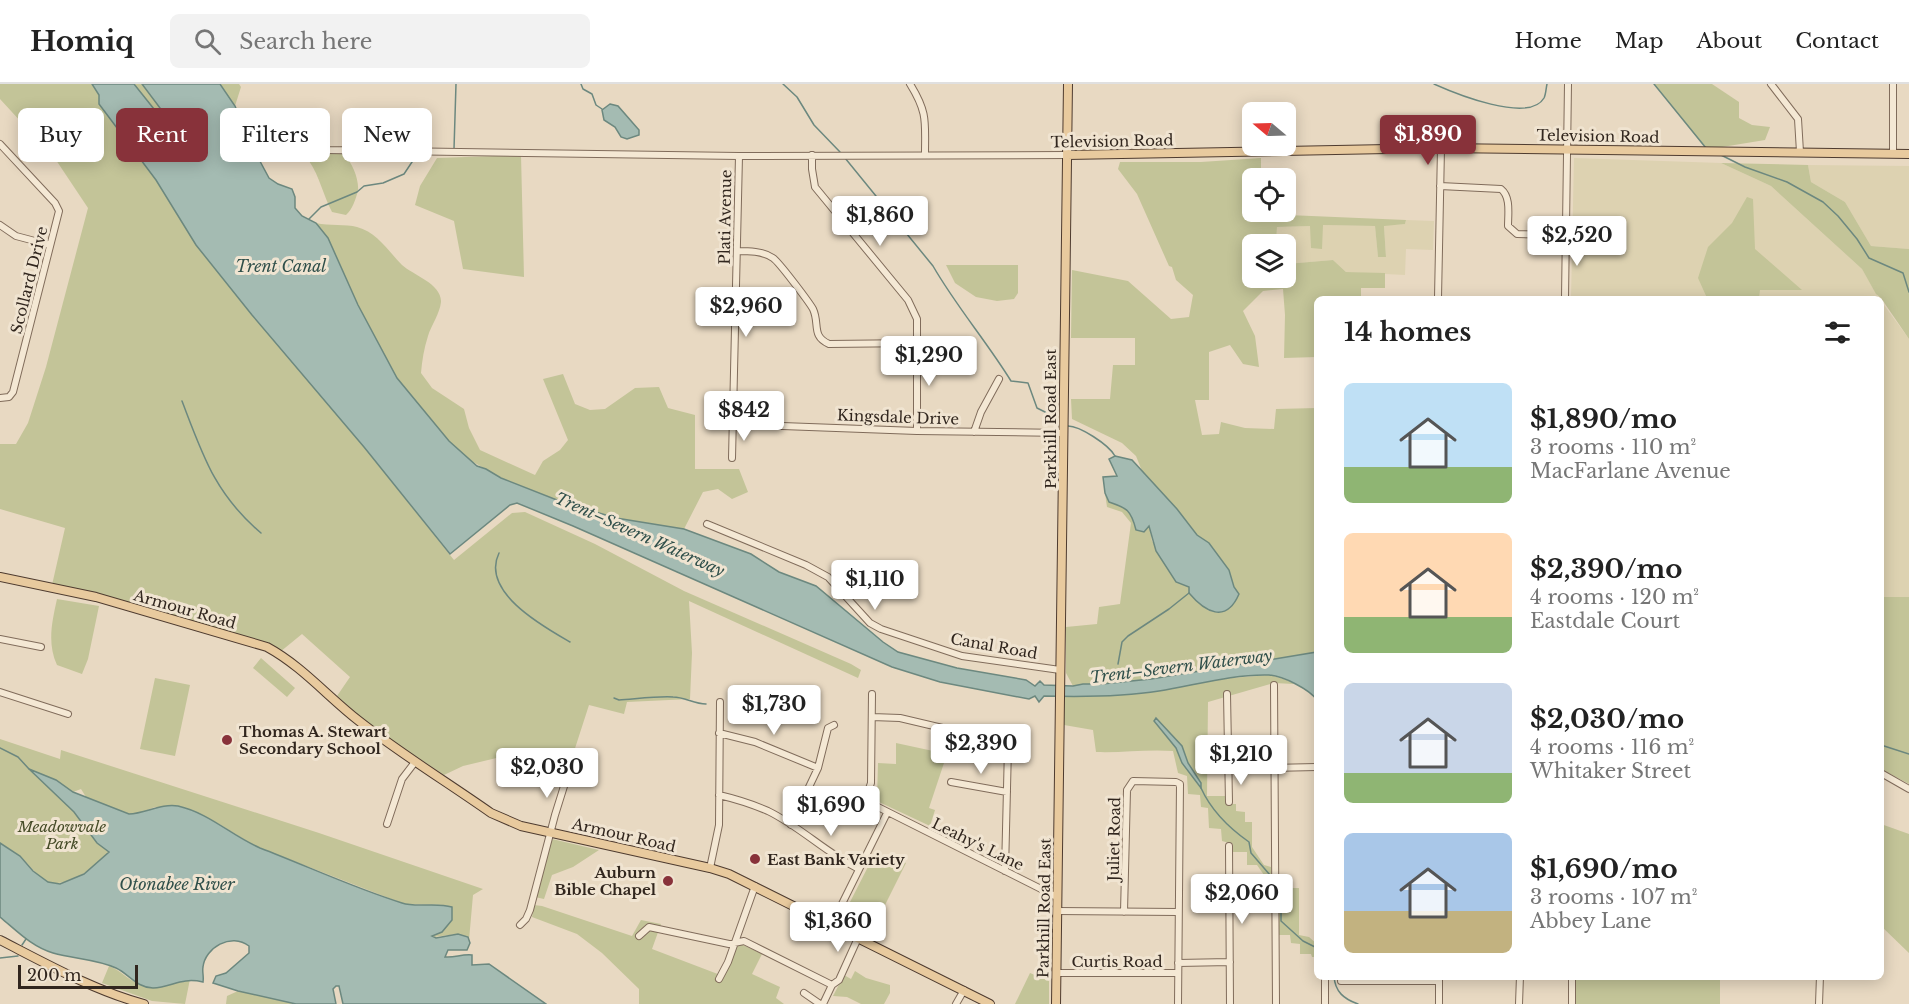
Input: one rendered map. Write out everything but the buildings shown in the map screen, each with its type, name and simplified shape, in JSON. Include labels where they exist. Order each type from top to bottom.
[{"type":"main road","name":"Parkhill Road East","points":[[1056,1004],[1068,84]]},
{"type":"main road","name":"Television Road","points":[[1067,155],[1441,148],[1909,154]]},
{"type":"main road","name":"Armour Road","points":[[0,577],[96,597],[267,647],[287,658],[359,721],[491,813],[521,826],[710,867],[755,886],[990,1004]]},
{"type":"main road","points":[[0,940],[68,974],[144,1004]]},
{"type":"street","points":[[910,84],[920,99],[925,115],[925,155]]},
{"type":"street","points":[[1565,296],[1568,84]]},
{"type":"street","points":[[1771,84],[1798,119],[1800,152]]},
{"type":"street","points":[[1893,84],[1893,153]]},
{"type":"street","name":"Scollard Drive","points":[[0,144],[59,211],[13,392],[9,397],[0,398]]},
{"type":"street","points":[[1438,296],[1441,148]]},
{"type":"street","name":"Television Road","points":[[330,150],[739,156],[1067,155]]},
{"type":"street","points":[[812,155],[815,187],[908,300],[917,319],[917,431]]},
{"type":"street","name":"Plati Avenue","points":[[732,458],[739,156]]},
{"type":"street","points":[[1440,186],[1500,189],[1505,192],[1507,198],[1508,226],[1514,232],[1566,235]]},
{"type":"street","points":[[0,225],[16,236],[50,245]]},
{"type":"street","points":[[737,251],[754,252],[773,258],[812,308],[817,333],[821,340],[829,344],[917,343]]},
{"type":"street","points":[[974,432],[981,412],[999,379]]},
{"type":"street","name":"Kingsdale Drive","points":[[732,424],[917,431],[1064,433]]},
{"type":"street","name":"Canal Road","points":[[707,524],[806,565],[828,577],[870,623],[881,629],[962,656],[1060,670]]},
{"type":"street","points":[[0,639],[41,647]]},
{"type":"street","points":[[1274,685],[1276,1004]]},
{"type":"street","points":[[0,692],[68,714]]},
{"type":"street","points":[[872,694],[872,717],[900,718],[1006,743],[1008,747],[1005,871]]},
{"type":"street","points":[[1227,694],[1229,802]]},
{"type":"street","points":[[710,867],[719,825],[720,702]]},
{"type":"street","name":"Leahy's Lane","points":[[872,717],[871,783],[866,797],[870,804],[1058,897]]},
{"type":"street","points":[[791,825],[818,768],[828,728],[834,725]]},
{"type":"street","points":[[719,733],[755,742],[818,768]]},
{"type":"street","points":[[387,824],[402,779],[415,762]]},
{"type":"street","points":[[1230,769],[1314,767]]},
{"type":"street","points":[[1884,775],[1909,789]]},
{"type":"street","points":[[520,925],[530,910],[565,783],[569,778]]},
{"type":"street","name":"Juliet Road","points":[[1124,912],[1127,790],[1133,781],[1180,784],[1178,912]]},
{"type":"street","points":[[951,782],[1007,792]]},
{"type":"street","points":[[719,795],[769,812],[841,861],[859,869]]},
{"type":"street","points":[[832,924],[887,813]]},
{"type":"street","points":[[1229,846],[1230,1004]]},
{"type":"street","points":[[719,979],[755,886]]},
{"type":"street","points":[[1230,893],[1275,893]]},
{"type":"street","points":[[1057,911],[1178,912],[1178,1004]]},
{"type":"street","points":[[639,936],[649,927],[729,944],[744,941],[832,985]]},
{"type":"street","points":[[804,993],[821,1004],[832,985],[839,980],[858,938]]},
{"type":"street","name":"Curtis Road","points":[[1178,963],[1230,962]]},
{"type":"street","name":"Curtis Road","points":[[1057,973],[1178,973]]},
{"type":"street","points":[[1325,980],[1325,1004]]},
{"type":"street","points":[[1341,981],[1390,980]]},
{"type":"street","points":[[1439,980],[1439,1004]]},
{"type":"street","points":[[1519,1004],[1520,980]]},
{"type":"street","points":[[1572,980],[1572,1004]]},
{"type":"street","points":[[1819,1004],[1820,980]]},
{"type":"street","points":[[956,1004],[964,990]]},
{"type":"shaded area","points":[[1574,158],[1721,163],[1771,186],[1862,269],[1878,296],[1571,296]]},
{"type":"shaded area","points":[[1808,165],[1909,166],[1909,249],[1871,246],[1845,202],[1811,182]]},
{"type":"shaded area","points":[[1406,220],[1434,221],[1433,250],[1406,249],[1405,275],[1346,272],[1333,260],[1296,263],[1296,234],[1277,234],[1277,227],[1310,226],[1321,249],[1322,225],[1375,226],[1378,257],[1386,256],[1384,225],[1405,224]]},
{"type":"shaded area","points":[[1884,305],[1909,339],[1909,597],[1884,597]]},
{"type":"green space","points":[[0,84],[92,84],[99,95],[99,104],[102,108],[18,108],[18,119],[0,99]]},
{"type":"green space","points":[[134,84],[239,84],[241,87],[236,108],[220,108],[220,146],[208,142],[208,108],[153,108]]},
{"type":"green space","points":[[1654,84],[1712,84],[1739,102],[1739,118],[1752,125],[1770,127],[1765,140],[1705,148]]},
{"type":"green space","points":[[104,111],[116,127],[116,162],[142,162],[196,245],[364,447],[454,560],[512,513],[525,512],[595,544],[684,591],[851,664],[861,670],[858,678],[689,601],[692,653],[690,699],[627,702],[624,714],[589,705],[568,770],[526,751],[463,766],[444,775],[370,726],[337,696],[350,677],[302,634],[280,652],[114,601],[104,595],[52,585],[65,528],[0,509],[0,444],[16,444],[28,423],[46,367],[88,208],[57,162],[104,162]]},
{"type":"green space","points":[[330,149],[342,154],[342,162],[350,162],[356,176],[358,190],[355,201],[346,215],[332,212],[310,162],[330,162]]},
{"type":"green space","points":[[521,155],[524,277],[463,269],[454,221],[415,205],[420,186],[437,158]]},
{"type":"green space","points":[[1261,158],[1261,168],[1242,168],[1242,222],[1296,222],[1296,215],[1406,220],[1405,224],[1384,226],[1386,257],[1378,257],[1375,226],[1323,225],[1322,249],[1311,248],[1310,226],[1277,227],[1277,234],[1242,234],[1242,288],[1296,288],[1296,263],[1333,260],[1346,272],[1385,273],[1385,288],[1361,288],[1361,296],[1314,296],[1314,357],[1284,358],[1283,289],[1263,291],[1243,311],[1255,336],[1259,367],[1243,364],[1230,345],[1209,352],[1209,400],[1195,400],[1202,435],[1219,434],[1221,422],[1245,428],[1274,429],[1276,409],[1314,408],[1314,652],[1151,679],[1102,684],[1073,686],[1066,673],[1066,627],[1097,624],[1099,607],[1120,604],[1131,523],[1122,512],[1107,507],[1105,493],[1109,502],[1126,507],[1133,517],[1146,527],[1149,525],[1152,541],[1209,611],[1219,612],[1231,608],[1234,587],[1229,570],[1209,543],[1197,535],[1177,509],[1150,482],[1142,471],[1136,456],[1122,443],[1072,419],[1071,399],[1110,399],[1113,365],[1135,365],[1135,338],[1071,338],[1072,270],[1128,281],[1171,319],[1189,317],[1193,295],[1176,280],[1137,194],[1118,169],[1120,162],[1201,162]]},
{"type":"green space","points":[[1721,163],[1808,165],[1811,182],[1845,202],[1871,246],[1909,249],[1909,339],[1884,302],[1884,296],[1876,294],[1862,269],[1771,186]]},
{"type":"green space","points":[[1747,197],[1753,199],[1755,249],[1802,290],[1760,290],[1759,296],[1706,296],[1698,278],[1708,247],[1732,223]]},
{"type":"green space","points":[[316,223],[353,226],[371,233],[402,265],[437,290],[441,302],[429,332],[421,373],[432,388],[464,409],[469,428],[480,450],[535,475],[543,461],[560,450],[568,440],[543,379],[563,374],[575,404],[590,410],[605,409],[635,388],[659,387],[668,408],[695,415],[695,469],[739,469],[748,492],[732,499],[718,489],[703,492],[684,529],[616,518],[562,502],[501,478],[468,459],[449,441],[397,378],[358,305],[328,238]]},
{"type":"green space","points":[[946,265],[1018,265],[1018,293],[1014,299],[997,301],[976,297],[955,283]]},
{"type":"green space","points":[[1884,597],[1909,597],[1909,784],[1884,771]]},
{"type":"green space","points":[[57,599],[99,606],[88,659],[82,674],[57,665],[54,657],[51,632]]},
{"type":"green space","points":[[261,658],[295,688],[287,697],[253,668]]},
{"type":"green space","points":[[1270,675],[1294,684],[1274,683],[1208,702],[1207,796],[1226,796],[1227,804],[1236,804],[1236,811],[1245,812],[1245,822],[1252,822],[1252,847],[1264,865],[1271,867],[1271,881],[1257,865],[1247,865],[1247,852],[1233,852],[1233,844],[1222,841],[1221,829],[1209,828],[1208,808],[1201,807],[1200,795],[1188,794],[1187,776],[1178,773],[1173,751],[1096,752],[1093,730],[1064,725],[1064,696],[1157,691],[1218,679]],"holes":[[[1156,718],[1182,746],[1188,763],[1201,783],[1200,787],[1182,763],[1176,748],[1154,721]]]},
{"type":"green space","points":[[155,678],[190,685],[175,756],[140,749]]},
{"type":"green space","name":"Meadowvale Park","points":[[0,739],[60,759],[61,750],[319,833],[483,889],[473,895],[469,940],[458,934],[433,937],[444,905],[404,904],[255,846],[199,814],[155,807],[137,814],[129,814],[86,797],[81,789],[73,792],[56,780],[31,771],[74,812],[97,842],[109,852],[94,867],[75,878],[65,882],[49,882],[38,875],[18,854],[0,843]]},
{"type":"green space","points":[[896,743],[947,754],[929,808],[935,810],[930,826],[877,799],[878,763],[896,764]]},
{"type":"green space","points":[[1884,825],[1909,834],[1909,953],[1884,929]]},
{"type":"green space","points":[[552,839],[599,850],[573,867],[552,875],[544,899],[535,897]]},
{"type":"green space","points":[[872,859],[892,868],[897,859],[906,863],[878,919],[849,904]]},
{"type":"green space","points":[[1277,888],[1299,888],[1299,935],[1309,937],[1314,941],[1314,957],[1311,954],[1300,954],[1300,944],[1291,943],[1290,935],[1278,935]]},
{"type":"green space","points":[[534,905],[632,936],[641,920],[661,924],[652,949],[723,976],[739,943],[762,954],[752,974],[780,987],[776,998],[784,1004],[639,1004],[639,989],[602,953],[577,934],[532,917]]},
{"type":"green space","points":[[109,966],[141,984],[163,984],[190,979],[185,1004],[152,1001],[102,983]]},
{"type":"green space","points":[[855,971],[866,978],[890,985],[890,993],[884,1004],[861,1004],[847,997],[833,996],[844,975],[851,979]]},
{"type":"green space","points":[[1030,973],[1049,981],[1049,1004],[1015,1004]]},
{"type":"green space","points":[[1575,980],[1720,980],[1720,1004],[1575,1004]]},
{"type":"green space","points":[[238,991],[296,1004],[226,1004],[227,996]]},
{"type":"water","name":"Trent Canal","points":[[92,84],[134,84],[153,108],[116,108],[116,127],[99,104],[99,95]]},
{"type":"water","name":"Trent Canal","points":[[142,84],[220,84],[236,108],[220,108],[220,162],[260,162],[269,178],[292,189],[295,208],[302,216],[316,223],[328,238],[358,305],[397,378],[449,441],[477,466],[501,478],[562,502],[616,518],[684,529],[751,554],[779,572],[816,586],[898,652],[957,668],[1026,680],[1035,686],[1040,681],[1044,685],[1073,686],[1151,679],[1314,652],[1314,697],[1295,684],[1269,675],[1228,678],[1131,694],[1044,696],[1039,702],[1035,696],[1029,699],[940,682],[892,667],[517,503],[510,505],[450,554],[196,245],[142,162],[208,162],[208,108],[160,108]]},
{"type":"water","points":[[610,104],[618,106],[639,130],[639,135],[627,139],[621,137],[615,127],[604,120],[602,110]]},
{"type":"water","points":[[1115,456],[1132,460],[1177,509],[1197,535],[1209,543],[1229,570],[1234,587],[1239,594],[1228,609],[1215,612],[1208,610],[1195,600],[1189,593],[1189,587],[1176,582],[1156,551],[1149,526],[1144,532],[1136,530],[1127,511],[1109,502],[1103,477],[1117,476],[1109,459]]},
{"type":"water","points":[[1156,718],[1182,746],[1188,763],[1201,783],[1201,788],[1182,763],[1176,748],[1154,721]]},
{"type":"water","name":"Otonabee River","points":[[29,769],[56,780],[73,792],[129,814],[172,805],[189,809],[260,848],[366,891],[408,904],[452,907],[452,920],[442,932],[432,936],[436,938],[458,934],[468,937],[470,943],[467,950],[448,950],[445,957],[472,955],[472,965],[489,964],[546,1004],[343,1004],[339,986],[336,986],[333,989],[336,1004],[296,1004],[213,983],[216,976],[226,973],[249,953],[249,946],[234,941],[220,944],[208,954],[203,967],[203,982],[183,981],[153,988],[142,986],[108,965],[61,955],[38,947],[0,917],[0,843],[20,856],[33,871],[48,882],[60,884],[84,874],[109,852],[97,843],[74,812]]},
{"type":"waterway","points":[[454,149],[456,84]]},
{"type":"waterway","points":[[581,84],[583,89],[592,94],[596,105],[602,109]]},
{"type":"waterway","points":[[783,84],[797,97],[814,125],[840,152]]},
{"type":"waterway","points":[[1434,84],[1491,104],[1523,108],[1536,105],[1544,98],[1547,84]]},
{"type":"waterway","points":[[1654,84],[1706,148]]},
{"type":"waterway","points":[[1721,155],[1745,167],[1787,182],[1823,202],[1857,239],[1869,258],[1903,273],[1909,292]]},
{"type":"waterway","points":[[845,158],[933,266],[1011,381],[1028,383],[1037,408],[1053,416],[1056,424],[1060,425]]},
{"type":"waterway","points":[[309,219],[321,207],[357,192],[364,186],[383,183],[404,174],[412,162]]},
{"type":"waterway","points":[[182,401],[204,457],[221,489],[232,504],[261,533]]},
{"type":"waterway","points":[[1067,426],[1093,436],[1115,456]]},
{"type":"waterway","points":[[499,553],[496,567],[498,581],[506,594],[531,618],[570,642]]},
{"type":"waterway","name":"Trent–Severn Waterway","points":[[1118,664],[1122,642],[1189,593]]},
{"type":"waterway","points":[[614,698],[619,700],[673,697],[706,704]]},
{"type":"waterway","points":[[1884,746],[1909,754]]},
{"type":"waterway","points":[[0,748],[18,757],[29,769]]},
{"type":"waterway","points":[[1201,788],[1221,818],[1249,842],[1251,853],[1270,875]]},
{"type":"waterway","points":[[1281,888],[1281,921],[1303,941],[1314,946]]},
{"type":"waterway","points":[[22,945],[26,939]]},
{"type":"waterway","points":[[0,958],[18,956]]},
{"type":"waterway","points":[[1335,980],[1341,994],[1358,1004]]},
{"type":"place","name":"Thomas A. Stewart Secondary School","points":[[227,740]]},
{"type":"place","name":"East Bank Variety","points":[[755,859]]},
{"type":"place","name":"Auburn Bible Chapel","points":[[668,881]]}]
